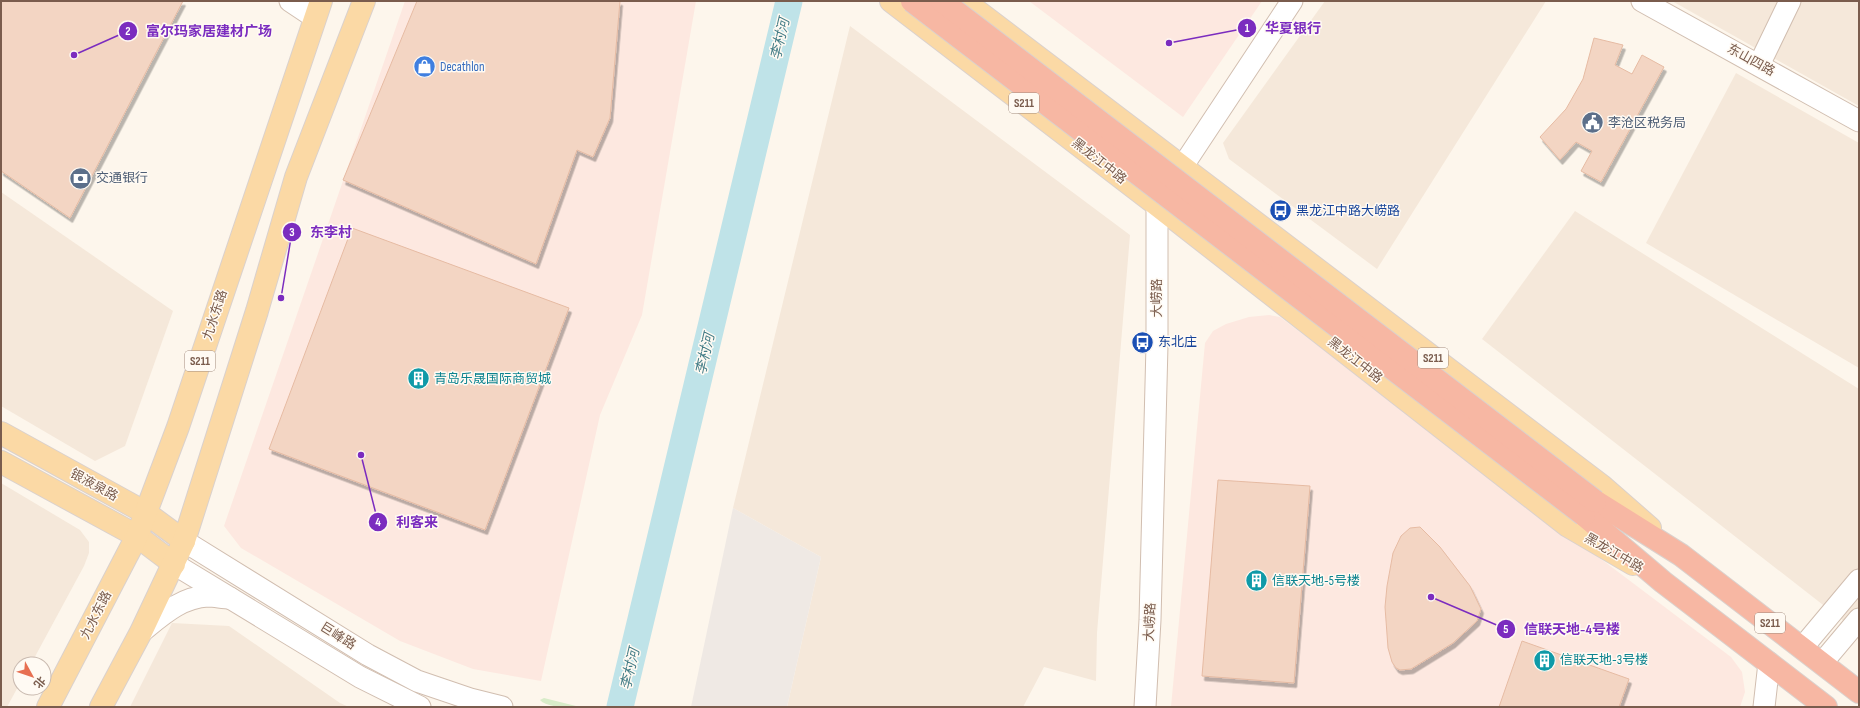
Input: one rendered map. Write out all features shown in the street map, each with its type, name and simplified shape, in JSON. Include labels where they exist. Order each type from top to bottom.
[{"type":"highway","name":"黑龙江中路","points":[[912,1],[1589,508]]},
{"type":"highway","points":[[942,1],[1589,508],[1663,582]]},
{"type":"highway","points":[[1589,508],[1681,555]]},
{"type":"highway","name":"S211","points":[[1681,555],[1859,692]]},
{"type":"highway","name":"黑龙江中路","points":[[1663,582],[1826,707]]},
{"type":"main road","points":[[101,707],[141,632],[184,541],[257,310],[296,177],[364,1]]},
{"type":"main road","name":"黑龙江中路","points":[[891,1],[1568,526],[1663,582]]},
{"type":"main road","name":"S211","points":[[964,1],[1602,486],[1681,555]]},
{"type":"main road","name":"九水东路","points":[[48,707],[137,536],[146,513],[178,427],[317,9]]},
{"type":"main road","name":"银液泉路","points":[[1,433],[146,513],[184,541]]},
{"type":"main road","name":"银液泉路","points":[[1,462],[137,536],[174,564]]},
{"type":"street","points":[[290,1],[317,9]]},
{"type":"street","points":[[1157,206],[1181,167],[1292,1]]},
{"type":"street","name":"东山四路","points":[[1642,1],[1859,121]]},
{"type":"street","points":[[1759,65],[1790,1]]},
{"type":"street","name":"大崂路","points":[[1145,707],[1151,605],[1157,345],[1157,206]]},
{"type":"street","name":"巨峰路","points":[[184,541],[368,655],[418,681],[470,699],[502,707]]},
{"type":"street","name":"巨峰路","points":[[174,564],[360,677],[420,707]]},
{"type":"street","points":[[1802,648],[1859,580]]},
{"type":"street","points":[[141,632],[173,607],[189,600],[208,596],[231,598]]},
{"type":"street","points":[[1822,663],[1859,619]]},
{"type":"street","points":[[1764,707],[1769,663]]},
{"type":"shaded area","points":[[405,1],[696,1],[642,315],[600,415],[541,681],[473,669],[400,641],[241,548],[224,526]]},
{"type":"shaded area","points":[[1029,1],[1262,1],[1183,117]]},
{"type":"shaded area","points":[[1325,1],[1546,1],[1377,269],[1229,159],[1223,143]]},
{"type":"shaded area","points":[[1672,1],[1859,1],[1859,106]]},
{"type":"shaded area","points":[[850,26],[1130,235],[1097,633],[1096,681],[1044,667],[1023,707],[787,707],[821,557],[733,508]]},
{"type":"shaded area","points":[[1736,73],[1859,143],[1859,368],[1646,243]]},
{"type":"shaded area","points":[[1,192],[173,311],[125,446],[95,461],[1,406]]},
{"type":"shaded area","points":[[1575,211],[1859,389],[1859,633],[1482,339]]},
{"type":"shaded area","points":[[1269,315],[1280,317],[1731,657],[1742,672],[1745,692],[1740,707],[1171,707],[1205,343],[1213,331],[1226,324],[1249,317]]},
{"type":"shaded area","points":[[1,483],[80,530],[89,542],[89,553],[84,566],[35,656],[12,656],[13,696],[7,707],[1,707]]},
{"type":"shaded area","points":[[733,508],[821,557],[787,707],[691,707]]},
{"type":"shaded area","points":[[172,623],[229,626],[340,703],[349,707],[130,707]]},
{"type":"green space","points":[[544,698],[580,707],[558,706],[543,703],[540,700]]},
{"type":"building","points":[[1,1],[183,1],[70,218],[1,171]]},
{"type":"building","points":[[417,1],[620,1],[610,118],[593,157],[577,150],[536,264],[343,180]]},
{"type":"building","name":"李沧区税务局","points":[[1594,38],[1623,45],[1615,65],[1632,74],[1642,55],[1664,67],[1601,182],[1581,171],[1592,151],[1576,142],[1560,160],[1540,137],[1566,109],[1583,79]]},
{"type":"building","name":"青岛乐晟国际商贸城","points":[[352,228],[569,308],[485,530],[269,449]]},
{"type":"building","name":"信联天地-5号楼","points":[[1218,480],[1310,486],[1294,683],[1202,676]]},
{"type":"building","points":[[1420,527],[1440,547],[1470,586],[1481,609],[1477,621],[1453,643],[1411,669],[1400,670],[1396,668],[1392,662],[1388,648],[1385,607],[1387,586],[1393,553],[1401,536],[1410,528]]},
{"type":"building","name":"信联天地-3号楼","points":[[1522,641],[1629,679],[1619,707],[1499,707]]},
{"type":"waterway","name":"李村河","points":[[620,707],[789,1]]},
{"type":"place","name":"华夏银行","points":[[1169,43]]},
{"type":"place","name":"富尔玛家居建材广场","points":[[74,55]]},
{"type":"place","name":"Decathlon","points":[[424,67]]},
{"type":"place","name":"李沧区税务局","points":[[1593,123]]},
{"type":"place","name":"交通银行","points":[[81,178]]},
{"type":"place","name":"黑龙江中路大崂路","points":[[1280,211]]},
{"type":"place","name":"东李村","points":[[281,298]]},
{"type":"place","name":"东北庄","points":[[1143,342]]},
{"type":"place","name":"青岛乐晟国际商贸城","points":[[419,379]]},
{"type":"place","name":"利客来","points":[[361,455]]},
{"type":"place","name":"信联天地-5号楼","points":[[1256,581]]},
{"type":"place","name":"信联天地-4号楼","points":[[1431,597]]},
{"type":"place","name":"信联天地-3号楼","points":[[1545,660]]}]
